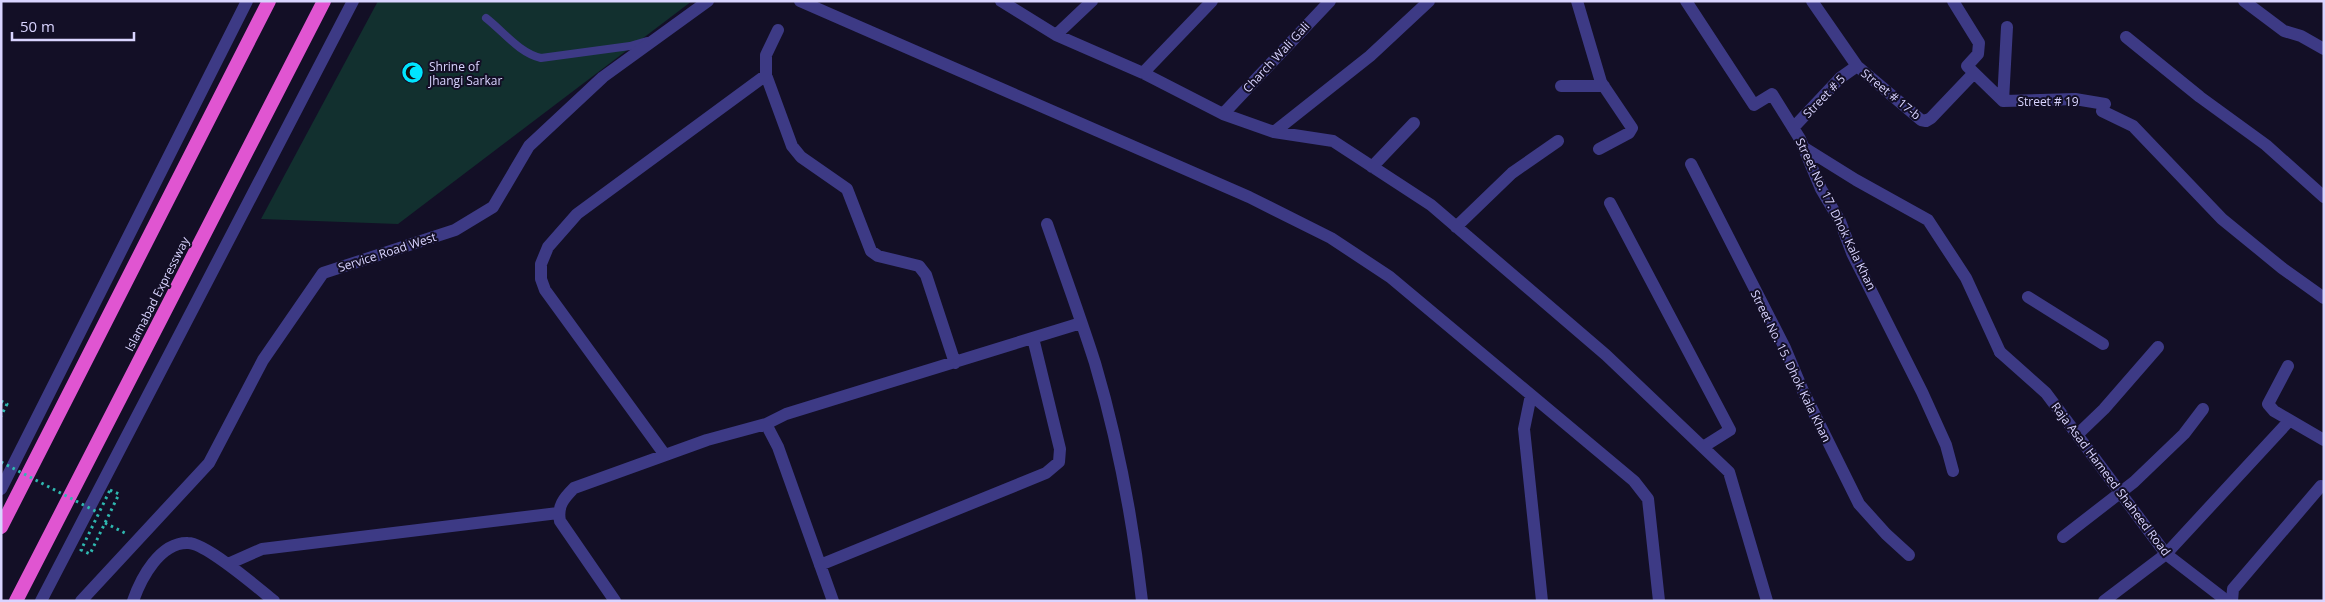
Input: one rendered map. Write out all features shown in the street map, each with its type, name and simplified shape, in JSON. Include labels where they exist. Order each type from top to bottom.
[{"type":"highway","points":[[1,527],[269,1]]},
{"type":"highway","name":"Islamabad Expressway","points":[[16,601],[324,1]]},
{"type":"street","points":[[1,488],[247,1]]},
{"type":"street","points":[[42,601],[353,1]]},
{"type":"street","name":"Service Road West","points":[[81,601],[209,463],[263,360],[323,273],[454,230],[492,207],[528,146],[603,77],[708,1]]},
{"type":"street","points":[[800,1],[1249,198],[1331,238],[1390,277],[1634,481],[1648,499],[1659,601]]},
{"type":"street","points":[[1001,1],[1056,35],[1143,73],[1224,114],[1274,132],[1333,141],[1430,206],[1606,356],[1729,472],[1767,601]]},
{"type":"street","points":[[1056,35],[1092,1]]},
{"type":"street","points":[[1143,73],[1212,1]]},
{"type":"street","name":"Charch Wali Gali","points":[[1224,114],[1330,1]]},
{"type":"street","points":[[1274,132],[1370,56],[1429,1]]},
{"type":"street","points":[[1577,1],[1604,86],[1632,131],[1599,149]]},
{"type":"street","name":"Street No. 17. Dhok Kala Khan","points":[[1686,1],[1754,104],[1772,94],[1794,128],[1821,189],[1840,221],[1852,253],[1932,414],[1946,445],[1953,471]]},
{"type":"street","name":"Street # 17-b","points":[[1812,1],[1857,66],[1921,120],[1926,121],[1973,74]]},
{"type":"street","points":[[1952,1],[1978,43],[1978,54],[1967,65],[1973,74]]},
{"type":"street","points":[[2244,1],[2284,30],[2301,36],[2324,49]]},
{"type":"street","points":[[2003,102],[2007,27]]},
{"type":"street","points":[[778,30],[766,55],[766,75],[792,146],[801,156],[847,189],[871,251],[878,256],[920,266],[926,275],[955,363]]},
{"type":"street","points":[[2126,37],[2200,97],[2266,145],[2324,197]]},
{"type":"street","name":"Street # 5","points":[[1794,128],[1840,78],[1857,66]]},
{"type":"street","name":"Street # 19","points":[[1973,74],[2003,102],[2074,99],[2104,108],[2133,126],[2222,219],[2282,268],[2324,298]]},
{"type":"street","points":[[665,455],[546,290],[540,279],[541,264],[548,247],[576,214],[766,75]]},
{"type":"street","points":[[1560,86],[1604,86]]},
{"type":"street","points":[[1372,167],[1414,123]]},
{"type":"street","points":[[1456,228],[1512,173],[1558,142]]},
{"type":"street","name":"Raja Asad Hameed Shaheed Road","points":[[1803,147],[1856,180],[1928,220],[1966,278],[2000,352],[2046,392],[2166,554],[2227,601]]},
{"type":"street","name":"Street No. 15. Dhok Kala Khan","points":[[1691,164],[1785,348],[1803,392],[1859,504],[1886,534],[1909,555]]},
{"type":"street","points":[[1610,204],[1730,430],[1703,448]]},
{"type":"street","points":[[1047,224],[1095,364],[1117,451],[1134,533],[1142,601]]},
{"type":"street","points":[[2028,297],[2103,344]]},
{"type":"street","points":[[615,601],[560,521],[558,513],[562,500],[574,488],[707,440],[766,424],[786,414],[1081,323]]},
{"type":"street","points":[[820,565],[1046,473],[1059,462],[1060,449],[1033,338]]},
{"type":"street","points":[[2078,434],[2104,409],[2158,347]]},
{"type":"street","points":[[2288,366],[2268,404],[2274,411],[2324,440]]},
{"type":"street","points":[[1531,395],[1524,429],[1542,601]]},
{"type":"street","points":[[2063,537],[2086,517],[2122,493],[2166,452],[2203,409]]},
{"type":"street","points":[[2104,601],[2166,554],[2289,420]]},
{"type":"street","points":[[766,424],[778,447],[833,601]]},
{"type":"street","points":[[2232,601],[2233,589],[2321,486]]},
{"type":"street","points":[[228,564],[262,548],[558,513]]},
{"type":"street","points":[[133,601],[139,583],[157,558],[176,544],[190,542],[228,564],[274,601]]},
{"type":"lane","points":[[486,18],[514,43],[533,56],[541,58],[630,46],[653,39]]},
{"type":"path","points":[[1,401],[7,404],[1,416]]},
{"type":"path","points":[[1,462],[99,513],[81,550],[90,554],[119,494],[110,490]]},
{"type":"path","points":[[105,523],[138,539]]},
{"type":"green space","points":[[378,1],[692,1],[398,224],[261,219]]},
{"type":"place","name":"Shrine of Jhangi Sarkar","points":[[413,73]]}]
